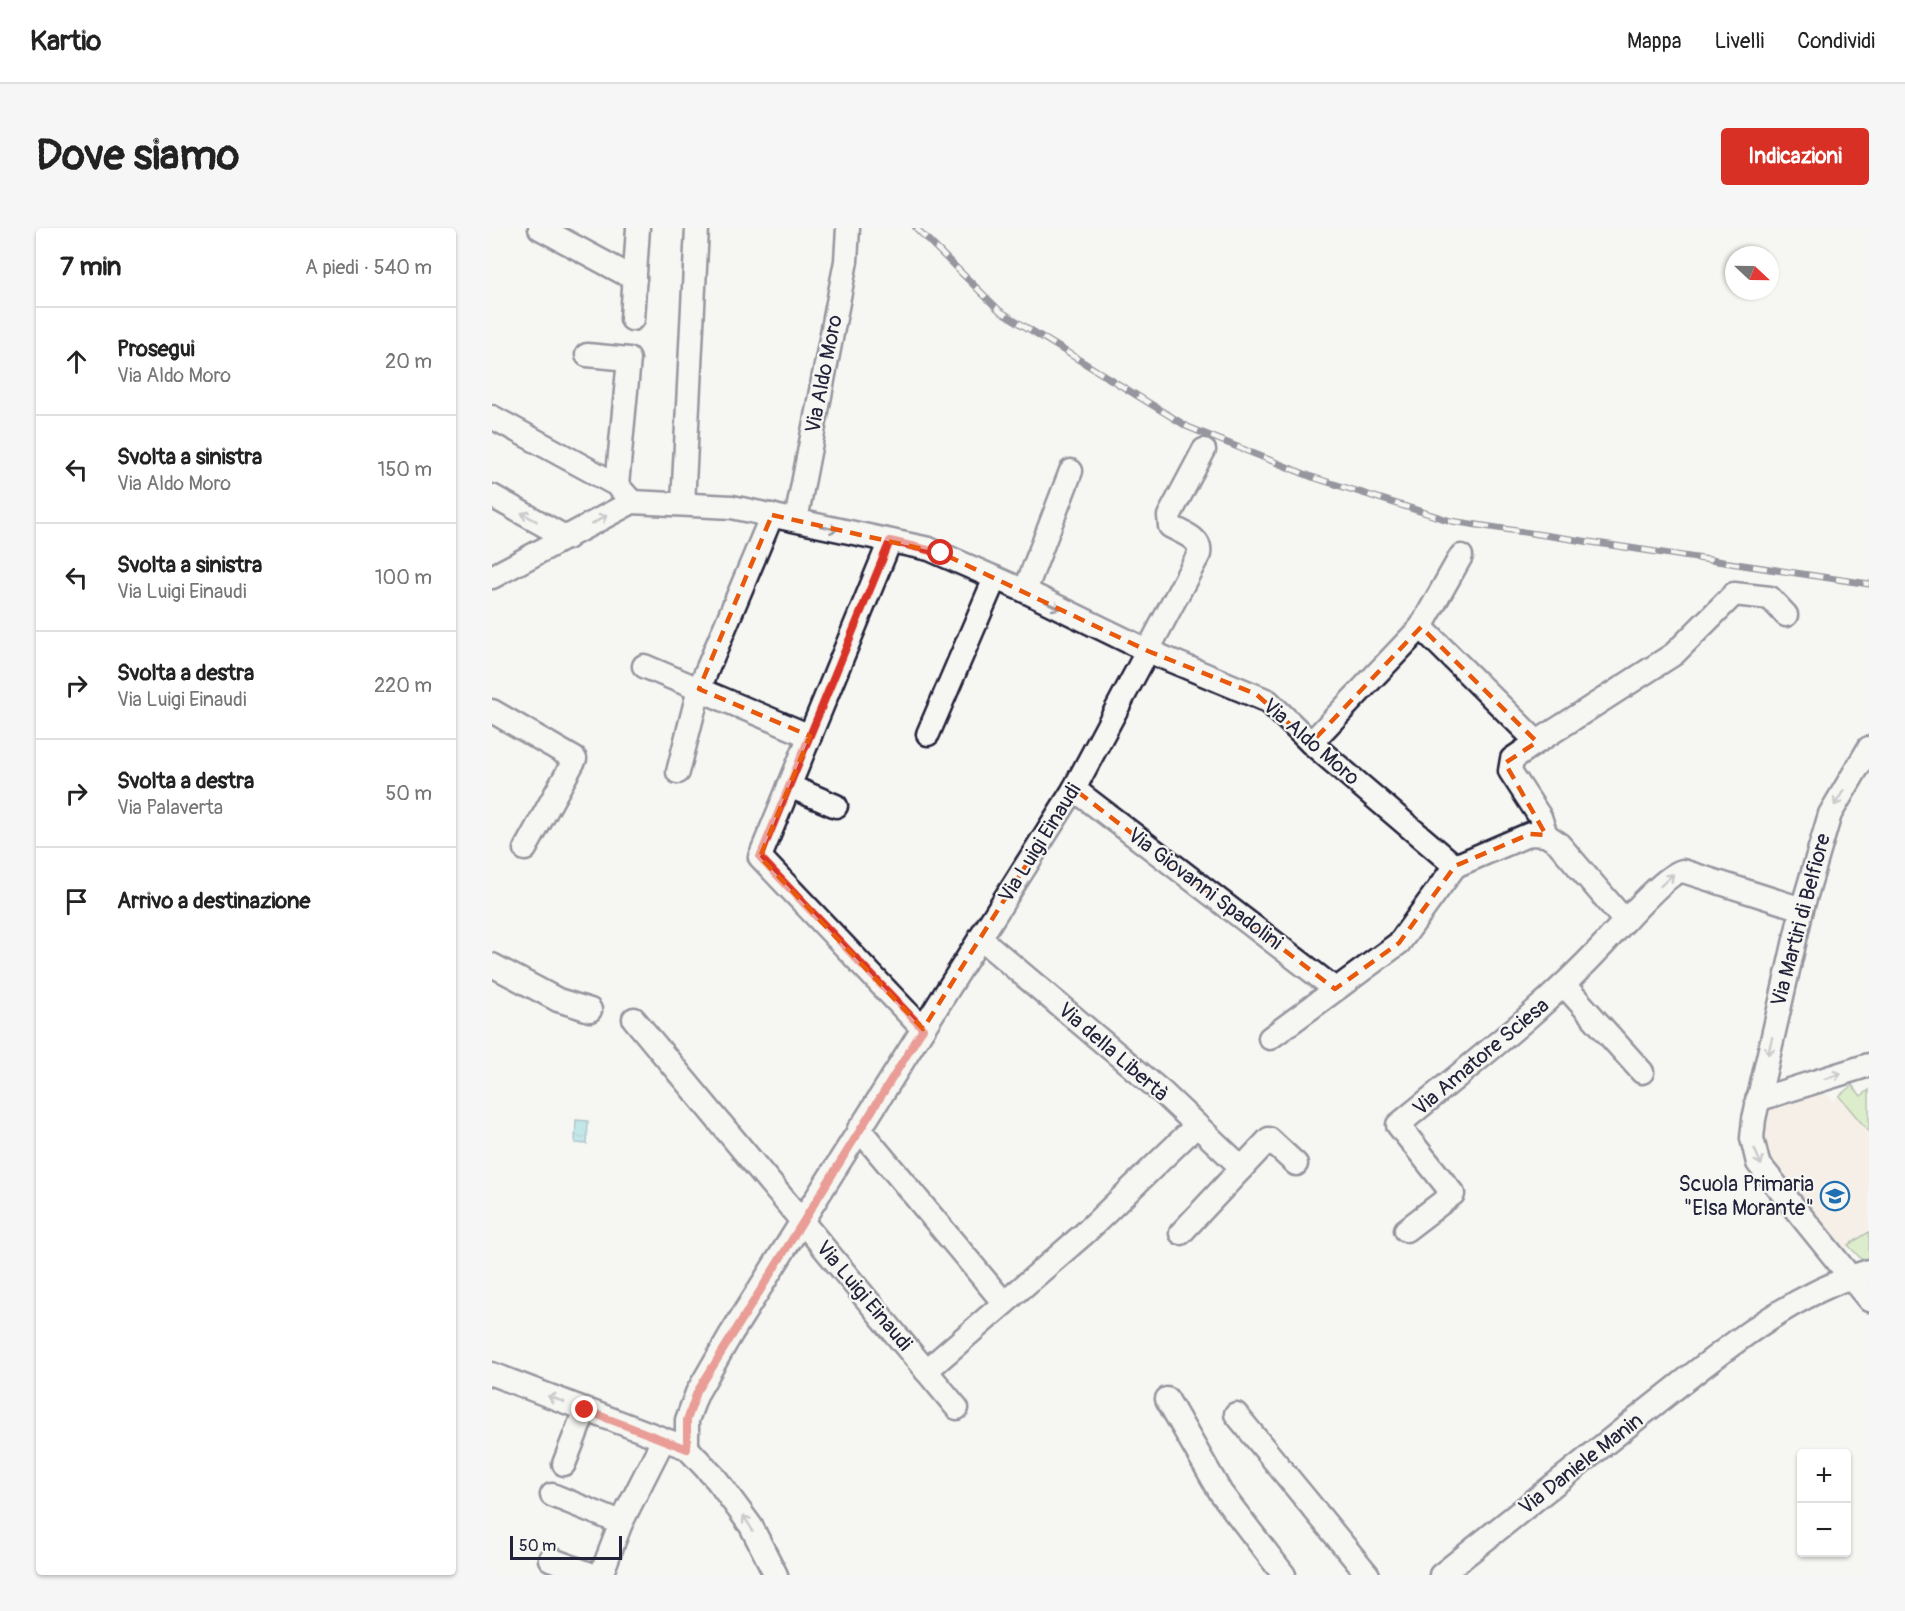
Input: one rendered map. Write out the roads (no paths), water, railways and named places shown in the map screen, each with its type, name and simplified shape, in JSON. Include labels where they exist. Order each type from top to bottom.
[{"type":"street","points":[[540,228],[635,279]]},
{"type":"street","points":[[632,319],[638,228]]},
{"type":"street","points":[[683,504],[697,228]]},
{"type":"street","name":"Via Aldo Moro","points":[[795,520],[846,261],[848,228]]},
{"type":"street","points":[[587,355],[629,359],[617,485]]},
{"type":"street","points":[[492,417],[617,485],[632,502],[567,538],[495,573]]},
{"type":"street","points":[[1148,651],[1201,550],[1196,540],[1170,526],[1168,522],[1203,450]]},
{"type":"street","points":[[1025,591],[1071,471]]},
{"type":"street","points":[[492,496],[567,538]]},
{"type":"street","name":"Via Aldo Moro","points":[[632,502],[732,507],[934,551],[1025,591],[1148,651],[1256,693],[1280,710],[1311,743],[1455,866]]},
{"type":"street","points":[[678,772],[699,689],[772,515]]},
{"type":"street","points":[[890,541],[760,857],[923,1029]]},
{"type":"street","points":[[1311,743],[1421,627],[1461,556]]},
{"type":"street","points":[[928,734],[995,578]]},
{"type":"street","points":[[1546,835],[1540,817],[1509,768],[1512,759],[1674,654],[1734,594],[1770,598],[1786,615]]},
{"type":"street","points":[[1421,627],[1537,742]]},
{"type":"street","name":"Via Luigi Einaudi","points":[[687,1449],[687,1420],[697,1392],[859,1129],[1074,789],[1148,651]]},
{"type":"street","points":[[644,666],[810,736]]},
{"type":"street","points":[[492,711],[575,759],[525,849]]},
{"type":"street","name":"Via Martiri di Belfiore","points":[[1869,748],[1830,813],[1802,909],[1757,1100],[1752,1138],[1758,1163],[1859,1274],[1869,1300]]},
{"type":"street","points":[[789,786],[837,806]]},
{"type":"street","name":"Via Giovanni Spadolini","points":[[1074,789],[1335,989]]},
{"type":"street","points":[[1270,1038],[1399,943],[1455,866],[1530,834],[1546,835],[1558,843],[1625,921]]},
{"type":"street","name":"Via Amatore Sciesa","points":[[1406,1230],[1453,1194],[1398,1125],[1565,986],[1625,921],[1679,871],[1802,909]]},
{"type":"street","name":"Via della Libertà","points":[[981,939],[1154,1085],[1242,1168]]},
{"type":"street","points":[[492,965],[558,1000],[591,1010]]},
{"type":"street","name":"Via Amatore Sciesa","points":[[1565,986],[1642,1072]]},
{"type":"street","name":"Via Luigi Einaudi","points":[[634,1019],[957,1408]]},
{"type":"street","points":[[1757,1100],[1869,1065]]},
{"type":"street","name":"Via Luigi Einaudi","points":[[926,1371],[1085,1233],[1196,1126]]},
{"type":"street","points":[[859,1129],[1004,1303]]},
{"type":"street","points":[[1181,1233],[1269,1139],[1296,1164]]},
{"type":"street","name":"Via Daniele Manin","points":[[1441,1575],[1778,1311],[1859,1274]]},
{"type":"street","points":[[492,1374],[687,1449],[717,1480],[751,1526],[776,1575]]},
{"type":"street","points":[[1167,1399],[1221,1493],[1284,1575]]},
{"type":"street","points":[[564,1464],[585,1410]]},
{"type":"street","points":[[1236,1414],[1368,1575]]},
{"type":"street","points":[[601,1575],[621,1523],[663,1440]]},
{"type":"street","points":[[552,1495],[621,1523]]},
{"type":"street","points":[[550,1559],[593,1575]]},
{"type":"water","points":[[576,1120],[588,1121],[587,1144],[575,1143]]},
{"type":"railway","points":[[916,228],[1000,311],[1188,427],[1312,477],[1451,521],[1869,584]]},
{"type":"place","name":"Scuola Primaria \"Elsa Morante\"","points":[[1835,1196]]}]
